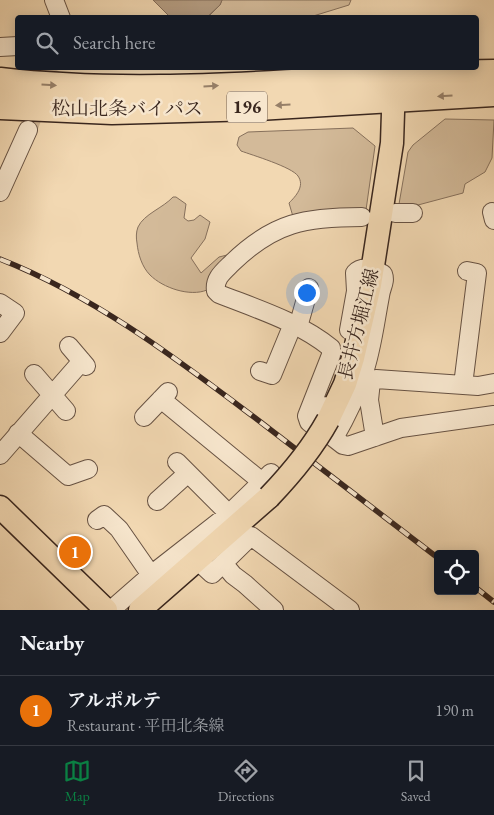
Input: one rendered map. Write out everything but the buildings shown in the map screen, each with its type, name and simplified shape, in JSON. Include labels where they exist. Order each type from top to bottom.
[{"type":"highway","name":"松山北条バイパス","points":[[0,106],[112,111],[258,107],[494,73]]},
{"type":"highway","name":"松山北条バイパス","points":[[0,81],[112,88],[204,86],[394,88],[494,94]]},
{"type":"main road","name":"長井方堀江線","points":[[140,610],[198,561],[267,484],[296,468],[325,428],[345,384],[353,358],[372,270],[392,143],[394,88]]},
{"type":"main road","points":[[0,507],[106,610]]},
{"type":"street","points":[[54,0],[59,15]]},
{"type":"street","points":[[0,47],[15,46]]},
{"type":"street","points":[[0,192],[28,130]]},
{"type":"street","points":[[362,217],[331,217],[293,223],[272,232],[243,252],[219,276],[215,286],[216,291],[219,294],[296,325],[316,336],[331,348],[332,355],[308,416],[309,422],[325,428],[342,445],[348,446],[401,428],[494,415]]},
{"type":"street","points":[[463,385],[477,272],[467,271]]},
{"type":"street","points":[[260,370],[272,375],[296,325],[309,288]]},
{"type":"street","points":[[0,303],[15,313],[0,332]]},
{"type":"street","points":[[0,455],[52,394],[84,363],[69,346]]},
{"type":"street","points":[[34,374],[66,411]]},
{"type":"street","points":[[375,437],[369,400],[371,381],[376,379],[478,386],[494,383]]},
{"type":"street","points":[[106,610],[267,484],[165,396],[144,417]]},
{"type":"street","points":[[18,433],[68,476],[88,469]]},
{"type":"street","points":[[157,501],[183,468],[229,514]]},
{"type":"street","points":[[98,520],[104,515],[118,529],[151,575]]},
{"type":"street","points":[[198,561],[212,574],[251,536],[350,610]]},
{"type":"street","points":[[223,563],[232,575],[246,584],[274,610]]},
{"type":"shaded area","points":[[153,0],[222,0],[220,5],[209,15],[168,15]]},
{"type":"shaded area","points":[[222,0],[351,0],[349,5],[316,15],[210,15],[220,5]]},
{"type":"shaded area","points":[[445,119],[494,120],[492,158],[485,172],[465,184],[463,193],[418,205],[399,204],[408,152],[413,145]]},
{"type":"shaded area","points":[[353,128],[375,146],[366,210],[294,220],[289,203],[300,187],[301,183],[298,176],[280,165],[241,151],[237,145],[239,137],[248,132]]},
{"type":"shaded area","points":[[173,197],[186,204],[184,218],[188,221],[194,220],[200,215],[210,222],[205,239],[191,258],[201,273],[219,257],[231,254],[207,290],[185,292],[162,284],[150,275],[138,252],[136,239],[141,222]]},
{"type":"tunnel","points":[[28,130],[50,70]]},
{"type":"railway","points":[[0,259],[35,274],[101,309],[163,350],[434,555]]},
{"type":"railway","points":[[479,590],[494,602]]},
{"type":"place","name":"アルポルテ","points":[[75,552]]}]
